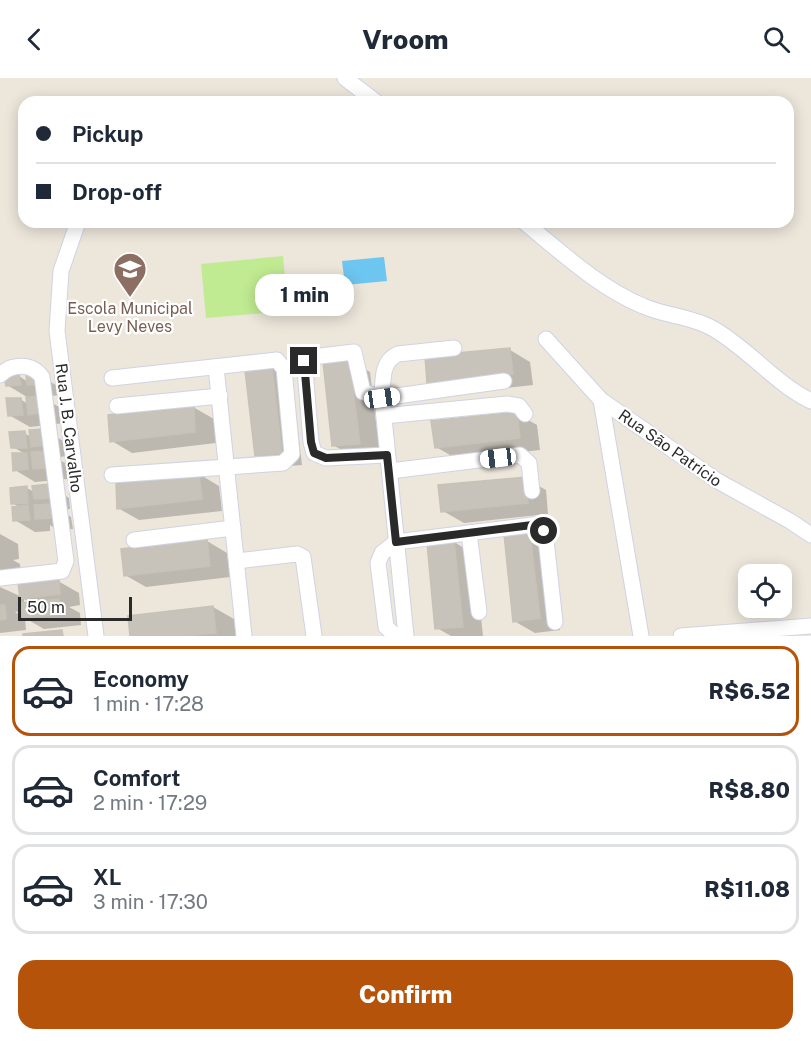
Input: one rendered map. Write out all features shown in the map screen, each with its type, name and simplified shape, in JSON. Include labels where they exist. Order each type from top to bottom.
[{"type":"street","points":[[345,78],[368,96]]},
{"type":"street","name":"Rua J. B. Carvalho","points":[[76,228],[61,271],[57,331],[96,636]]},
{"type":"street","points":[[532,228],[618,295],[645,307],[710,326],[728,337],[774,377],[811,401]]},
{"type":"street","name":"Rua São Patrício","points":[[546,339],[601,400],[716,480],[790,521],[811,536]]},
{"type":"street","points":[[405,636],[382,398],[385,366],[392,357],[454,348]]},
{"type":"street","points":[[387,455],[326,458],[314,453],[311,442],[304,358],[354,352],[363,392],[382,398],[504,381]]},
{"type":"street","points":[[112,378],[273,360],[280,362],[284,369],[291,458],[283,463],[227,465],[112,475]]},
{"type":"street","points":[[0,375],[10,368],[25,366],[38,370],[42,377],[66,561],[62,571],[0,578]]},
{"type":"street","points":[[216,367],[244,636]]},
{"type":"street","points":[[117,406],[219,396]]},
{"type":"street","points":[[601,400],[641,636]]},
{"type":"street","points":[[384,416],[507,404],[519,406],[525,414]]},
{"type":"street","points":[[390,471],[520,455],[529,463],[532,491]]},
{"type":"street","points":[[396,636],[386,627],[378,563],[382,553],[396,542],[540,524],[543,527],[555,622]]},
{"type":"street","points":[[134,540],[233,528]]},
{"type":"street","points":[[469,532],[479,612]]},
{"type":"street","points":[[237,561],[297,554],[303,557],[314,636]]},
{"type":"street","points":[[681,636],[811,626]]},
{"type":"green space","points":[[283,256],[288,311],[206,318],[201,264]]},
{"type":"water","points":[[384,257],[387,281],[345,285],[342,261]]},
{"type":"building","points":[[510,348],[513,374],[427,383],[425,356]]},
{"type":"building","points":[[349,358],[360,444],[332,446],[323,361]]},
{"type":"building","points":[[272,367],[282,453],[255,456],[245,370]]},
{"type":"building","points":[[39,373],[40,384],[27,385],[26,375]]},
{"type":"building","points":[[19,375],[21,385],[6,386],[4,376]]},
{"type":"building","points":[[42,396],[44,412],[28,415],[26,397]]},
{"type":"building","points":[[6,398],[21,398],[23,415],[8,416]]},
{"type":"building","points":[[194,406],[195,432],[110,442],[108,415]]},
{"type":"building","points":[[517,412],[520,438],[435,448],[431,421]]},
{"type":"building","points":[[44,429],[46,445],[31,447],[29,430]]},
{"type":"building","points":[[25,431],[27,448],[11,448],[9,432]]},
{"type":"building","points":[[47,451],[46,468],[33,469],[31,452]]},
{"type":"building","points":[[12,453],[27,453],[28,469],[13,471]]},
{"type":"building","points":[[199,473],[202,499],[117,509],[116,482]]},
{"type":"building","points":[[526,477],[528,503],[441,512],[438,485]]},
{"type":"building","points":[[49,484],[50,498],[34,499],[32,486]]},
{"type":"building","points":[[27,486],[28,503],[11,504],[10,488]]},
{"type":"building","points":[[51,504],[53,518],[35,519],[34,505]]},
{"type":"building","points":[[28,505],[30,520],[13,521],[12,507]]},
{"type":"building","points":[[530,533],[540,618],[513,622],[504,534]]},
{"type":"building","points":[[207,539],[210,566],[124,576],[121,549]]},
{"type":"building","points":[[454,540],[463,627],[435,629],[427,543]]},
{"type":"building","points":[[59,579],[60,594],[20,599],[18,583]]},
{"type":"building","points":[[59,599],[61,614],[22,618],[20,603]]},
{"type":"building","points":[[0,605],[5,605],[6,619],[0,620]]},
{"type":"building","points":[[213,606],[216,633],[185,636],[130,636],[128,616]]},
{"type":"building","points":[[62,630],[63,636],[23,636],[23,634]]},
{"type":"place","name":"Escola Municipal Levy Neves","points":[[130,298]]},
{"type":"route","points":[[304,361],[314,453],[326,458],[387,455],[396,542],[540,524],[544,531]]}]
